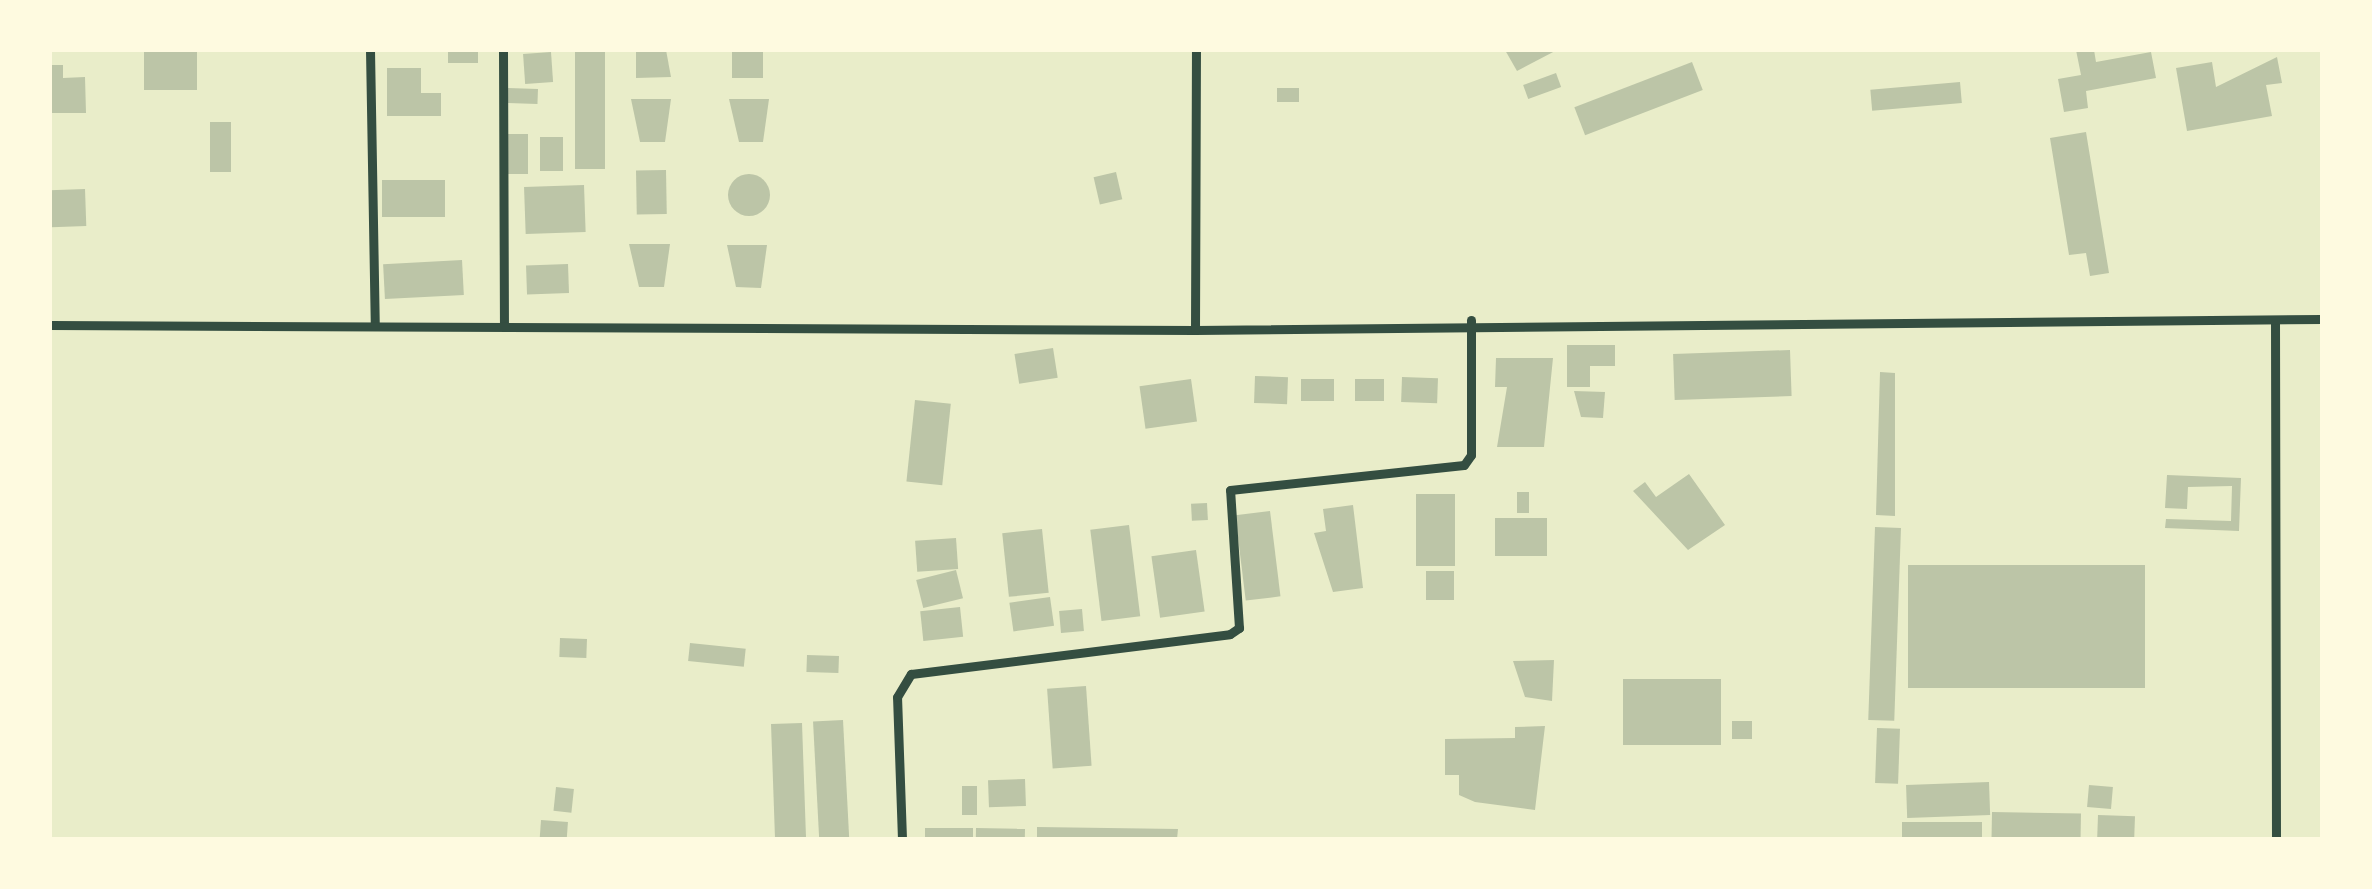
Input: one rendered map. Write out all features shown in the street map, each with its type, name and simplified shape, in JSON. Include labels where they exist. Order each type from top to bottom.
[{"type":"street","points":[[370,50],[376,326]]},
{"type":"street","points":[[503,50],[504,325]]},
{"type":"street","points":[[1195,330],[1196,50]]},
{"type":"street","points":[[50,325],[1195,330],[1471,320],[2322,319]]},
{"type":"street","points":[[902,839],[898,698],[911,674],[1230,634],[1239,628],[1230,490],[1464,465],[1471,320]]},
{"type":"street","points":[[2275,320],[2276,839]]},
{"type":"building","points":[[144,50],[197,50],[197,90],[144,90]]},
{"type":"building","points":[[448,50],[478,50],[478,63],[448,63]]},
{"type":"building","points":[[636,50],[666,50],[671,77],[636,78]]},
{"type":"building","points":[[732,50],[763,50],[763,78],[732,78]]},
{"type":"building","points":[[1505,50],[1557,50],[1517,71]]},
{"type":"building","points":[[2076,50],[2094,50],[2096,62],[2151,52],[2156,78],[2086,91],[2088,108],[2064,112],[2058,79],[2081,75]]},
{"type":"building","points":[[551,52],[553,82],[525,84],[523,54]]},
{"type":"building","points":[[575,52],[605,52],[605,169],[575,169]]},
{"type":"building","points":[[2277,57],[2282,83],[2266,85],[2272,116],[2187,131],[2176,68],[2212,62],[2216,87]]},
{"type":"building","points":[[1692,62],[1703,90],[1585,135],[1574,107]]},
{"type":"building","points":[[50,65],[63,65],[63,78],[85,77],[86,113],[50,113]]},
{"type":"building","points":[[387,68],[421,68],[421,93],[441,93],[441,116],[387,116]]},
{"type":"building","points":[[1556,73],[1561,87],[1528,99],[1523,85]]},
{"type":"building","points":[[1960,82],[1962,103],[1872,111],[1870,90]]},
{"type":"building","points":[[508,88],[538,89],[537,104],[507,103]]},
{"type":"building","points":[[1277,88],[1299,88],[1299,102],[1277,102]]},
{"type":"building","points":[[631,99],[671,99],[665,142],[640,142]]},
{"type":"building","points":[[729,99],[769,99],[763,142],[739,142]]},
{"type":"building","points":[[210,122],[231,122],[231,172],[210,172]]},
{"type":"building","points":[[2086,132],[2109,273],[2090,276],[2086,253],[2069,255],[2050,138]]},
{"type":"building","points":[[508,134],[528,134],[528,174],[508,174]]},
{"type":"building","points":[[540,137],[563,137],[563,171],[540,171]]},
{"type":"building","points":[[666,170],[667,214],[637,215],[636,171]]},
{"type":"building","points":[[1116,172],[1122,199],[1100,204],[1094,177]]},
{"type":"building","points":[[749,174],[764,180],[770,195],[764,210],[749,216],[734,210],[728,195],[734,180]]},
{"type":"building","points":[[382,180],[445,180],[445,217],[382,217]]},
{"type":"building","points":[[584,185],[586,232],[526,234],[524,187]]},
{"type":"building","points":[[85,189],[86,226],[51,227],[50,190]]},
{"type":"building","points":[[629,244],[670,244],[664,287],[639,287]]},
{"type":"building","points":[[727,245],[767,245],[761,288],[736,287]]},
{"type":"building","points":[[462,260],[464,295],[385,299],[383,264]]},
{"type":"building","points":[[568,264],[569,293],[527,294],[526,265]]},
{"type":"building","points":[[1567,345],[1615,345],[1615,366],[1590,366],[1590,387],[1567,387]]},
{"type":"building","points":[[1053,348],[1058,378],[1019,384],[1014,354]]},
{"type":"building","points":[[1790,350],[1792,396],[1675,400],[1673,354]]},
{"type":"building","points":[[1496,358],[1553,358],[1544,447],[1497,447],[1507,387],[1495,387]]},
{"type":"building","points":[[1880,372],[1895,373],[1895,516],[1876,515]]},
{"type":"building","points":[[1255,376],[1288,377],[1287,404],[1254,403]]},
{"type":"building","points":[[1402,377],[1438,378],[1437,403],[1401,402]]},
{"type":"building","points":[[1191,379],[1197,422],[1145,429],[1140,386]]},
{"type":"building","points":[[1301,379],[1334,379],[1334,401],[1301,401]]},
{"type":"building","points":[[1355,379],[1384,379],[1384,401],[1355,401]]},
{"type":"building","points":[[1574,391],[1605,392],[1603,418],[1581,417]]},
{"type":"building","points":[[915,400],[951,404],[942,485],[906,482]]},
{"type":"building","points":[[1689,474],[1725,525],[1688,550],[1633,491],[1645,482],[1656,497]]},
{"type":"building","points":[[2167,475],[2241,478],[2239,531],[2165,528],[2166,519],[2231,521],[2232,486],[2188,487],[2187,509],[2165,508]]},
{"type":"building","points":[[1517,492],[1529,492],[1529,513],[1517,513]]},
{"type":"building","points":[[1416,494],[1455,494],[1455,566],[1416,566]]},
{"type":"building","points":[[1207,503],[1208,520],[1192,521],[1191,504]]},
{"type":"building","points":[[1353,505],[1363,588],[1333,592],[1314,533],[1326,531],[1323,509]]},
{"type":"building","points":[[1270,511],[1280,596],[1246,601],[1235,515]]},
{"type":"building","points":[[1495,518],[1547,518],[1547,556],[1495,556]]},
{"type":"building","points":[[1129,525],[1140,616],[1102,621],[1090,530]]},
{"type":"building","points":[[1875,527],[1901,528],[1894,721],[1868,720]]},
{"type":"building","points":[[1042,529],[1049,593],[1009,597],[1002,533]]},
{"type":"building","points":[[956,538],[958,569],[917,572],[915,541]]},
{"type":"building","points":[[1196,550],[1205,611],[1160,618],[1151,556]]},
{"type":"building","points":[[1908,565],[2145,565],[2145,688],[1908,688]]},
{"type":"building","points":[[956,570],[963,598],[923,608],[916,580]]},
{"type":"building","points":[[1426,571],[1454,571],[1454,600],[1426,600]]},
{"type":"building","points":[[1050,597],[1054,626],[1013,631],[1009,603]]},
{"type":"building","points":[[960,607],[963,637],[923,641],[920,611]]},
{"type":"building","points":[[1082,609],[1084,631],[1061,633],[1059,611]]},
{"type":"building","points":[[560,638],[587,639],[586,658],[559,657]]},
{"type":"building","points":[[690,643],[746,649],[744,667],[688,661]]},
{"type":"building","points":[[807,655],[839,656],[838,673],[806,672]]},
{"type":"building","points":[[1554,660],[1552,701],[1525,697],[1513,661]]},
{"type":"building","points":[[1623,679],[1721,679],[1721,745],[1623,745]]},
{"type":"building","points":[[1086,686],[1092,766],[1053,769],[1047,689]]},
{"type":"building","points":[[843,720],[849,839],[819,839],[813,722]]},
{"type":"building","points":[[1732,721],[1752,721],[1752,739],[1732,739]]},
{"type":"building","points":[[802,723],[806,839],[775,839],[771,724]]},
{"type":"building","points":[[1545,726],[1535,810],[1475,802],[1459,795],[1459,775],[1445,775],[1445,739],[1515,738],[1515,727]]},
{"type":"building","points":[[1877,728],[1900,729],[1898,784],[1875,783]]},
{"type":"building","points":[[1025,779],[1026,806],[989,807],[988,780]]},
{"type":"building","points":[[1989,782],[1990,815],[1907,818],[1906,785]]},
{"type":"building","points":[[2089,785],[2113,787],[2111,809],[2087,807]]},
{"type":"building","points":[[962,786],[977,786],[977,815],[962,815]]},
{"type":"building","points":[[556,787],[574,789],[571,813],[553,811]]},
{"type":"building","points":[[1992,812],[2081,814],[2081,839],[1992,839]]},
{"type":"building","points":[[2098,815],[2135,816],[2134,839],[2097,839]]},
{"type":"building","points":[[541,820],[568,822],[567,839],[540,839]]},
{"type":"building","points":[[1902,822],[1982,822],[1982,839],[1902,839]]},
{"type":"building","points":[[1037,827],[1178,829],[1177,839],[1037,839]]},
{"type":"building","points":[[925,828],[973,828],[973,839],[925,839]]},
{"type":"building","points":[[976,828],[1025,829],[1025,839],[976,839]]}]
